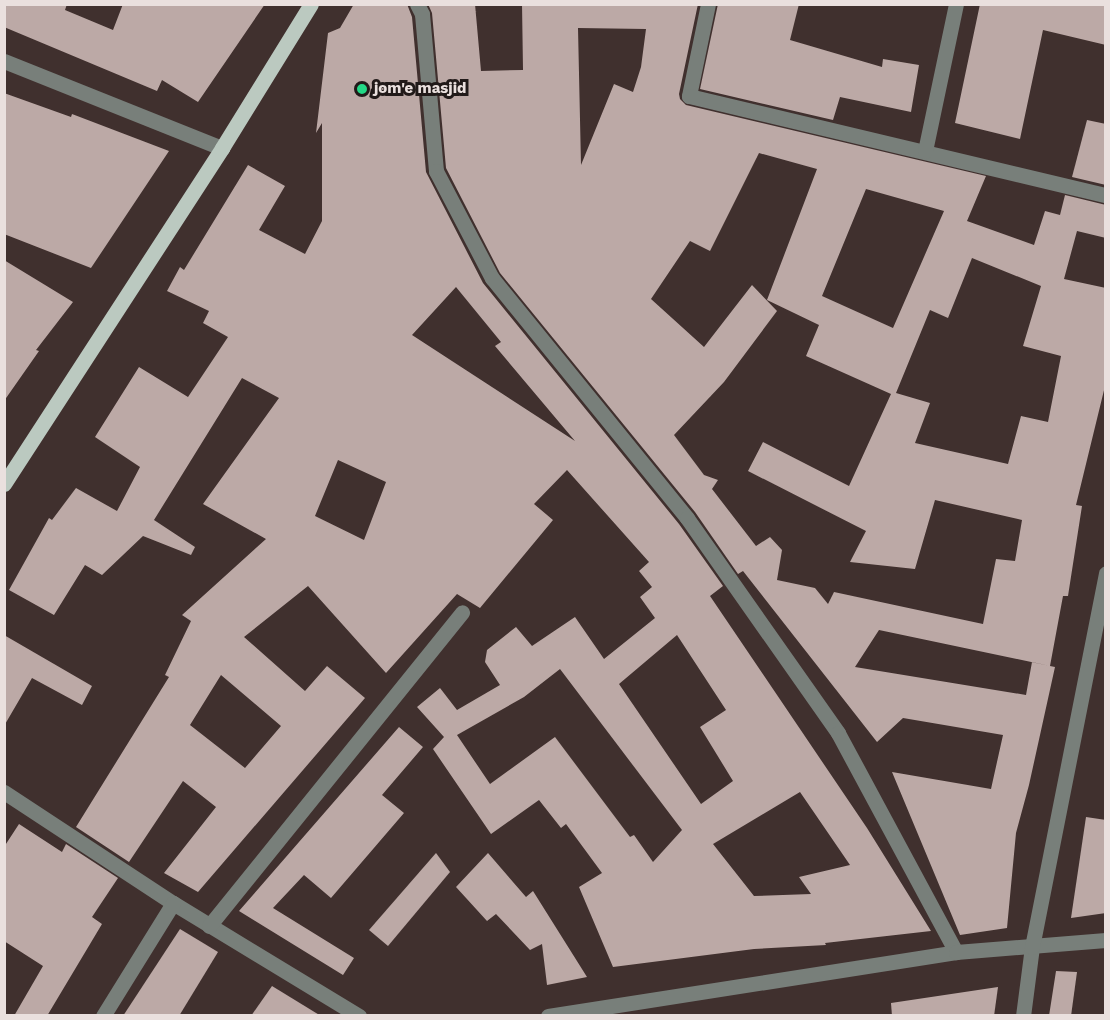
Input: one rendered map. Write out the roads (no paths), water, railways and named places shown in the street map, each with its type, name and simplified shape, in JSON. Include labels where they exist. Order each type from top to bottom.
[{"type":"main road","points":[[4,484],[222,148],[311,4]]},
{"type":"street","points":[[417,4],[422,14],[436,171],[492,278],[687,518],[838,733],[956,952]]},
{"type":"street","points":[[708,4],[689,96],[1106,195]]},
{"type":"street","points":[[925,151],[956,4]]},
{"type":"street","points":[[4,61],[222,148]]},
{"type":"street","points":[[1023,1016],[1032,947],[1106,573]]},
{"type":"street","points":[[209,926],[462,612]]},
{"type":"street","points":[[4,792],[209,926],[359,1016]]},
{"type":"street","points":[[103,1016],[173,903]]},
{"type":"street","points":[[548,1016],[956,952],[1106,940]]},
{"type":"place","name":"jom'e masjid","points":[[362,89]]}]
